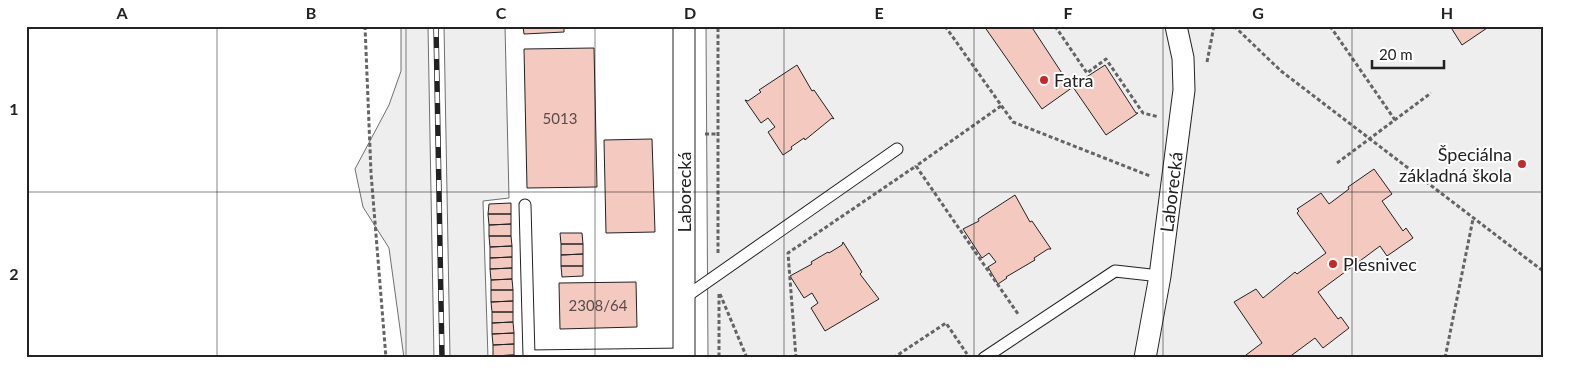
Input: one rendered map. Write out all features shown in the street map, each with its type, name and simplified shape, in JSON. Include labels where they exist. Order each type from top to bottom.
[{"type":"street","name":"Laborecká","points":[[684,26],[684,356]]},
{"type":"street","name":"Laborecká","points":[[1145,358],[1160,276],[1184,90],[1183,58],[1176,26]]},
{"type":"lane","points":[[684,298],[897,149]]},
{"type":"lane","points":[[524,205],[528,356],[684,356]]},
{"type":"lane","points":[[984,358],[1115,271],[1160,276]]},
{"type":"path","points":[[365,26],[371,173],[386,358]]},
{"type":"path","points":[[718,26],[718,274]]},
{"type":"path","points":[[945,26],[1013,122],[1172,184]]},
{"type":"path","points":[[1055,26],[1087,72],[1106,59],[1143,113],[1179,122]]},
{"type":"path","points":[[1234,26],[1281,71],[1370,137],[1543,271]]},
{"type":"path","points":[[1330,26],[1395,120]]},
{"type":"path","points":[[1337,163],[1431,93]]},
{"type":"path","points":[[796,358],[788,253],[1001,106]]},
{"type":"path","points":[[916,166],[1028,329]]},
{"type":"path","points":[[1445,358],[1473,218]]},
{"type":"path","points":[[719,358],[719,292],[747,358]]},
{"type":"path","points":[[893,358],[946,323],[970,358]]},
{"type":"shaded area","points":[[401,26],[428,26],[434,358],[404,358],[389,248],[363,207],[355,169],[389,105],[401,71]]},
{"type":"shaded area","points":[[444,26],[505,26],[509,198],[483,201],[488,358],[450,358]]},
{"type":"shaded area","points":[[706,26],[1543,26],[1543,358],[708,358]]},
{"type":"building","points":[[523,26],[564,26],[564,32],[524,34]]},
{"type":"building","name":"Fatra","points":[[984,26],[1031,26],[1071,87],[1105,65],[1136,113],[1138,113],[1106,135],[1073,87],[1042,109]]},
{"type":"building","points":[[1450,26],[1490,26],[1462,45]]},
{"type":"building","points":[[594,48],[597,187],[527,188],[524,49]]},
{"type":"building","points":[[797,65],[812,91],[814,90],[834,119],[832,118],[805,140],[804,138],[791,147],[792,149],[783,155],[768,132],[775,127],[768,118],[761,123],[745,100],[748,101],[761,92],[759,90]]},
{"type":"building","points":[[652,139],[655,232],[606,233],[604,140]]},
{"type":"building","name":"Plesnivec","points":[[1374,169],[1392,194],[1382,201],[1403,231],[1406,228],[1413,238],[1387,256],[1380,246],[1318,292],[1338,319],[1341,317],[1349,328],[1323,348],[1315,338],[1288,358],[1242,358],[1262,343],[1234,302],[1256,289],[1263,298],[1295,272],[1297,274],[1326,253],[1297,213],[1299,211],[1297,209],[1321,193],[1329,204],[1349,189],[1348,187]]},
{"type":"building","points":[[1015,195],[1030,222],[1032,221],[1051,249],[1034,258],[1035,260],[1006,277],[998,284],[988,267],[996,262],[989,253],[982,258],[963,229],[979,221],[978,219]]},
{"type":"building","points":[[511,203],[511,214],[488,214],[489,204]]},
{"type":"building","points":[[488,214],[511,214],[511,224],[489,225]]},
{"type":"building","points":[[511,224],[511,236],[489,236],[489,225]]},
{"type":"building","points":[[560,233],[582,233],[583,244],[561,244]]},
{"type":"building","points":[[489,236],[511,236],[512,246],[490,247]]},
{"type":"building","points":[[843,242],[862,272],[860,274],[879,299],[825,331],[811,308],[818,303],[812,293],[804,298],[790,276],[842,245]]},
{"type":"building","points":[[561,244],[583,244],[583,254],[561,255]]},
{"type":"building","points":[[512,246],[512,257],[490,258],[490,247]]},
{"type":"building","points":[[583,254],[583,266],[561,266],[561,255]]},
{"type":"building","points":[[512,257],[512,268],[490,269],[490,258]]},
{"type":"building","points":[[561,266],[583,266],[583,276],[562,277]]},
{"type":"building","points":[[512,268],[512,279],[491,280],[490,269]]},
{"type":"building","points":[[512,279],[513,290],[491,290],[491,280]]},
{"type":"building","points":[[636,282],[637,327],[560,329],[559,283]]},
{"type":"building","points":[[491,290],[513,290],[513,301],[491,302]]},
{"type":"building","points":[[513,301],[513,312],[492,312],[491,302]]},
{"type":"building","points":[[492,312],[513,312],[513,322],[492,323]]},
{"type":"building","points":[[513,322],[514,333],[492,334],[492,323]]},
{"type":"building","points":[[514,333],[514,344],[493,345],[492,334]]},
{"type":"building","points":[[514,344],[514,355],[493,356],[493,345]]},
{"type":"building","points":[[514,355],[514,358],[493,358],[493,356]]},
{"type":"railway","points":[[436,26],[442,358]]},
{"type":"place","name":"Fatra","points":[[1044,80]]},
{"type":"place","name":"Špeciálna základná škola","points":[[1522,164]]},
{"type":"place","name":"Plesnivec","points":[[1333,264]]}]
